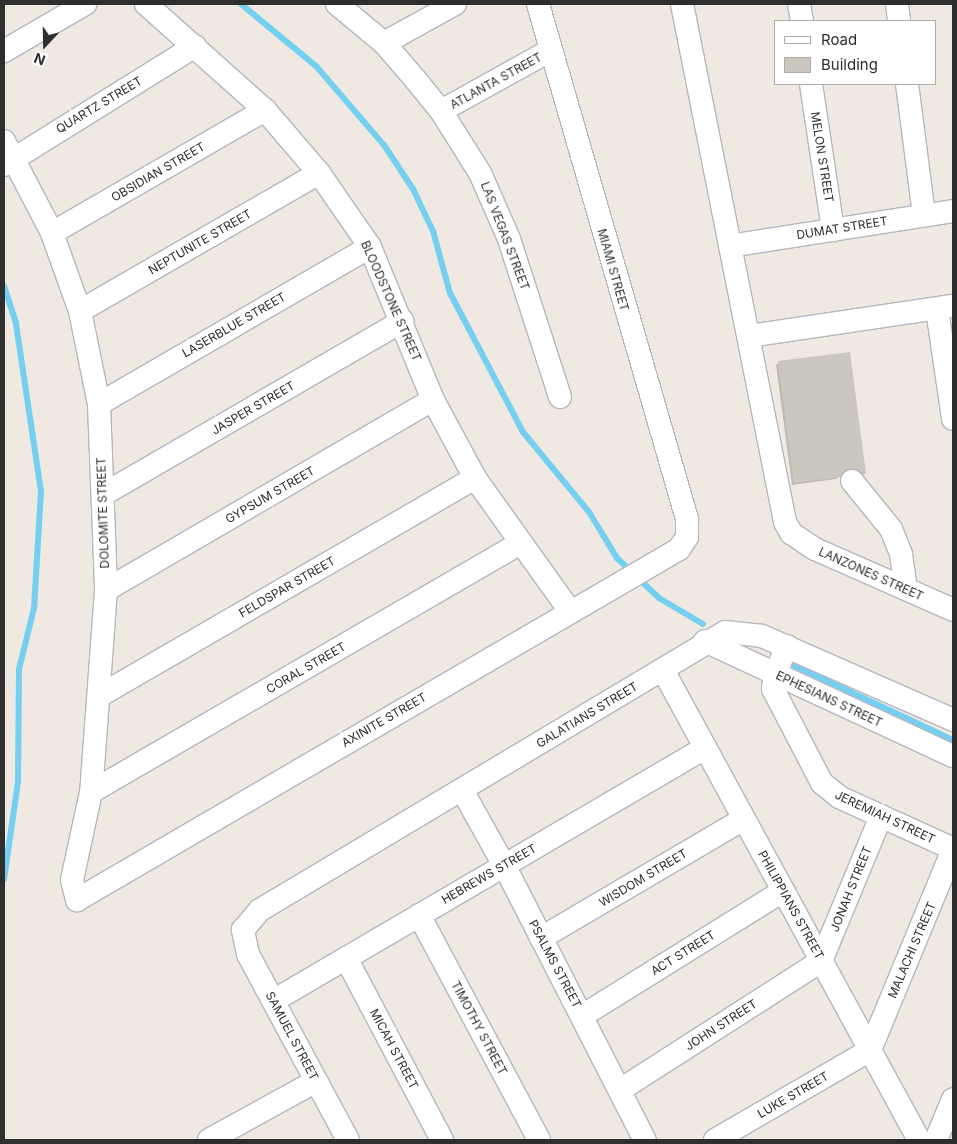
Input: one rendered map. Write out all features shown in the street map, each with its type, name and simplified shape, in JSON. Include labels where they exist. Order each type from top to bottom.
[{"type":"street","points":[[4,51],[85,4]]},
{"type":"street","name":"BLOODSTONE STREET","points":[[146,4],[265,110],[319,173],[370,247],[403,322],[433,400],[476,478],[570,611]]},
{"type":"street","name":"LAS VEGAS STREET","points":[[337,4],[384,43],[441,112],[480,173],[495,204],[560,397]]},
{"type":"street","points":[[384,43],[455,4]]},
{"type":"street","name":"MIAMI STREET","points":[[538,4],[687,519],[688,537]]},
{"type":"street","points":[[682,4],[749,336],[945,307],[953,419]]},
{"type":"street","points":[[799,4],[802,20]]},
{"type":"street","points":[[896,4],[899,20]]},
{"type":"street","name":"QUARTZ STREET","points":[[7,155],[195,46]]},
{"type":"street","name":"ATLANTA STREET","points":[[441,112],[551,50]]},
{"type":"street","name":"MELON STREET","points":[[811,85],[834,230]]},
{"type":"street","points":[[907,85],[924,215]]},
{"type":"street","name":"OBSIDIAN STREET","points":[[52,233],[265,110]]},
{"type":"street","name":"DOLOMITE STREET","points":[[7,155],[52,233],[80,311],[99,404],[104,494],[106,590],[91,792],[72,880],[77,900]]},
{"type":"street","name":"NEPTUNITE STREET","points":[[80,311],[319,173]]},
{"type":"street","name":"DUMAT STREET","points":[[730,246],[953,211]]},
{"type":"street","name":"LASERBLUE STREET","points":[[99,404],[370,247]]},
{"type":"street","name":"JASPER STREET","points":[[104,494],[403,322]]},
{"type":"street","name":"LANZONES STREET","points":[[749,336],[780,508],[791,533],[815,549],[953,610]]},
{"type":"street","name":"GYPSUM STREET","points":[[106,590],[433,400]]},
{"type":"street","name":"FELDSPAR STREET","points":[[99,696],[476,478]]},
{"type":"street","points":[[852,481],[892,529],[901,554],[906,589]]},
{"type":"street","name":"AXINITE STREET","points":[[77,900],[621,583],[678,549],[688,537]]},
{"type":"street","name":"CORAL STREET","points":[[91,792],[522,543]]},
{"type":"street","name":"GALATIANS STREET","points":[[243,930],[260,910],[663,670],[716,634],[734,631],[762,636],[953,720]]},
{"type":"street","name":"EPHESIANS STREET","points":[[705,641],[953,756]]},
{"type":"street","name":"JEREMIAH STREET","points":[[787,646],[775,674],[773,690],[822,783],[839,797],[953,850]]},
{"type":"street","name":"PHILIPPIANS STREET","points":[[663,670],[919,1140]]},
{"type":"street","name":"HEBREWS STREET","points":[[273,1001],[706,748]]},
{"type":"street","name":"PSALMS STREET","points":[[462,790],[504,866],[645,1140]]},
{"type":"street","name":"JONAH STREET","points":[[822,961],[881,816]]},
{"type":"street","name":"WISDOM STREET","points":[[541,938],[744,819]]},
{"type":"street","name":"MALACHI STREET","points":[[870,1050],[953,850]]},
{"type":"street","name":"ACT STREET","points":[[582,1016],[783,890]]},
{"type":"street","name":"TIMOTHY STREET","points":[[419,915],[539,1140]]},
{"type":"street","name":"SAMUEL STREET","points":[[243,930],[248,954],[348,1140]]},
{"type":"street","name":"MICAH STREET","points":[[346,958],[442,1140]]},
{"type":"street","name":"JOHN STREET","points":[[620,1090],[822,961]]},
{"type":"street","name":"LUKE STREET","points":[[715,1140],[870,1050]]},
{"type":"street","points":[[210,1140],[316,1080]]},
{"type":"street","points":[[936,1140],[953,1099]]},
{"type":"street","points":[[942,1140],[953,1134]]},
{"type":"building","points":[[850,352],[866,474],[850,468],[840,477],[794,483],[778,361]]},
{"type":"waterway","points":[[241,4],[316,66],[384,145],[413,189],[433,231],[450,293],[523,432],[589,512],[617,558],[659,598],[703,624]]},
{"type":"waterway","points":[[4,286],[16,324],[41,491],[34,608],[19,669],[18,782],[4,879]]},
{"type":"waterway","points":[[789,663],[953,740]]}]
